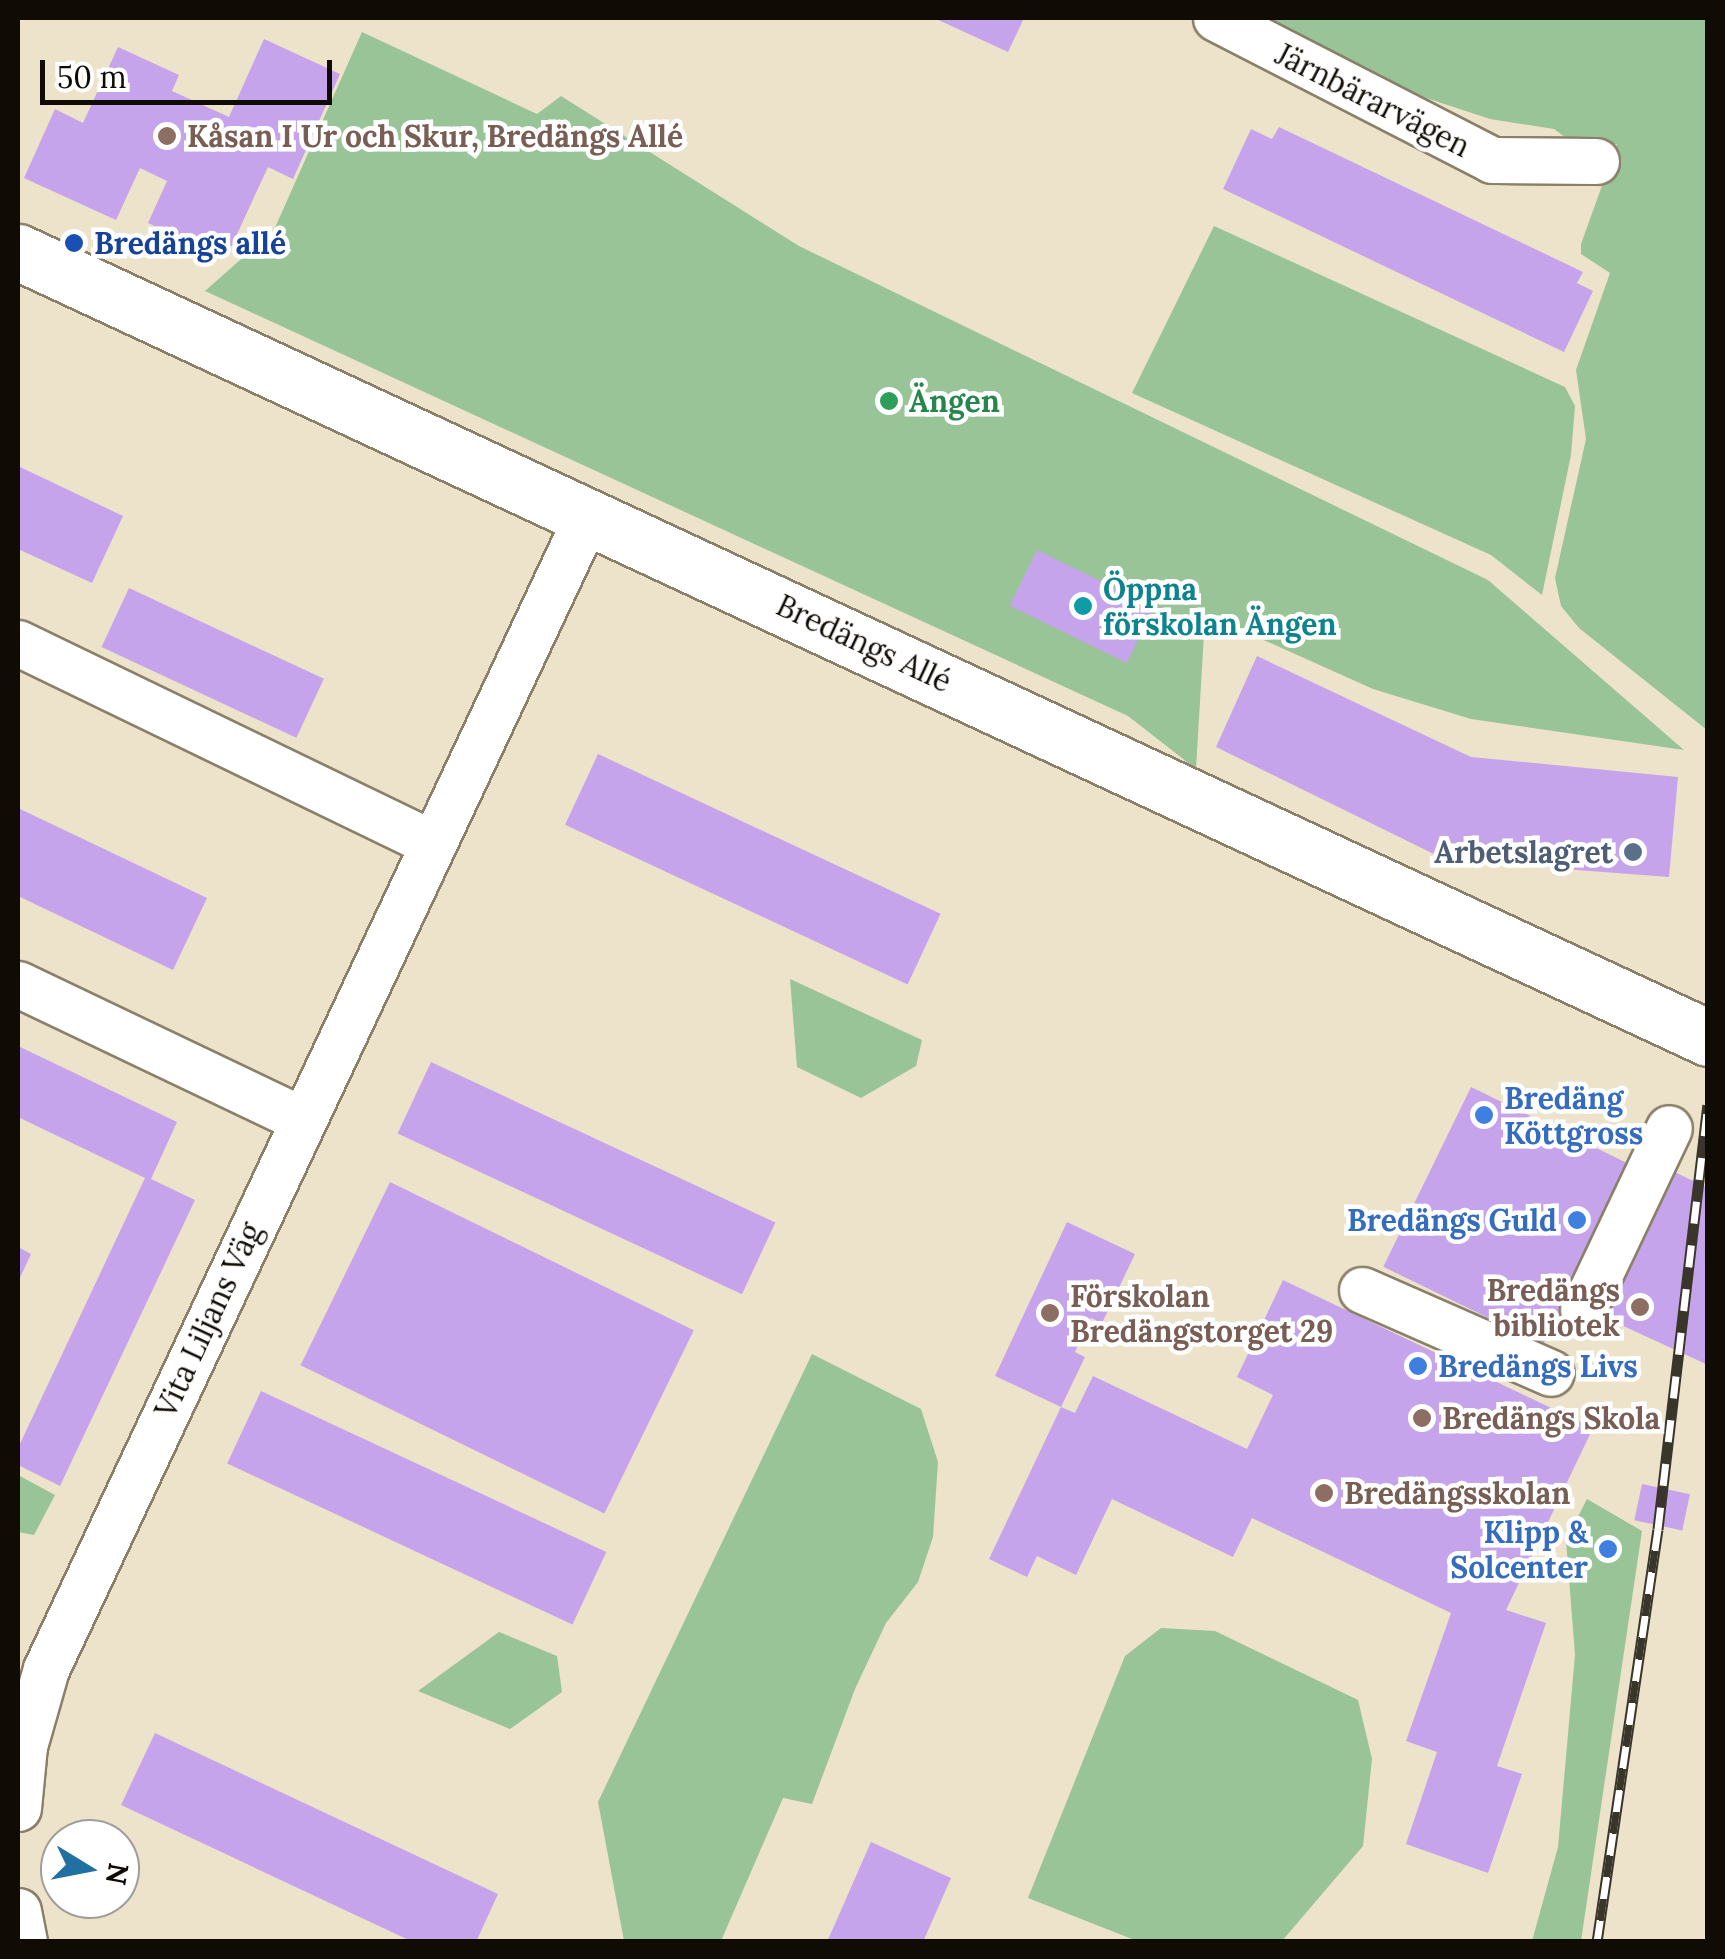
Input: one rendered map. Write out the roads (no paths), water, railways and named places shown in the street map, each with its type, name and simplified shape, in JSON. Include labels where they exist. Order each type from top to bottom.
[{"type":"street","name":"Järnbärarvägen","points":[[1216,18],[1492,160],[1596,160]]},
{"type":"street","name":"Bredängs Allé","points":[[18,252],[1708,1038]]},
{"type":"street","name":"Vita Liljans Väg","points":[[18,1808],[24,1746],[46,1669],[587,516]]},
{"type":"street","points":[[18,643],[433,844]]},
{"type":"street","points":[[18,984],[302,1120]]},
{"type":"street","points":[[1582,1309],[1669,1128]]},
{"type":"street","points":[[1362,1290],[1551,1373]]},
{"type":"street","points":[[18,1911],[24,1942]]},
{"type":"railway","points":[[1597,1942],[1658,1529],[1708,1105]]},
{"type":"place","name":"Kåsan I Ur och Skur, Bredängs Allé","points":[[167,136]]},
{"type":"place","name":"Bredängs allé","points":[[74,243]]},
{"type":"place","name":"Ängen","points":[[889,401]]},
{"type":"place","name":"Öppna förskolan Ängen","points":[[1083,606]]},
{"type":"place","name":"Arbetslagret","points":[[1633,852]]},
{"type":"place","name":"Bredäng Köttgross","points":[[1484,1115]]},
{"type":"place","name":"Bredängs Guld","points":[[1577,1220]]},
{"type":"place","name":"Bredängs bibliotek","points":[[1640,1307]]},
{"type":"place","name":"Förskolan Bredängstorget 29","points":[[1050,1313]]},
{"type":"place","name":"Bredängs Livs","points":[[1418,1366]]},
{"type":"place","name":"Bredängs Skola","points":[[1422,1418]]},
{"type":"place","name":"Bredängsskolan","points":[[1324,1493]]},
{"type":"place","name":"Klipp & Solcenter","points":[[1608,1549]]}]
